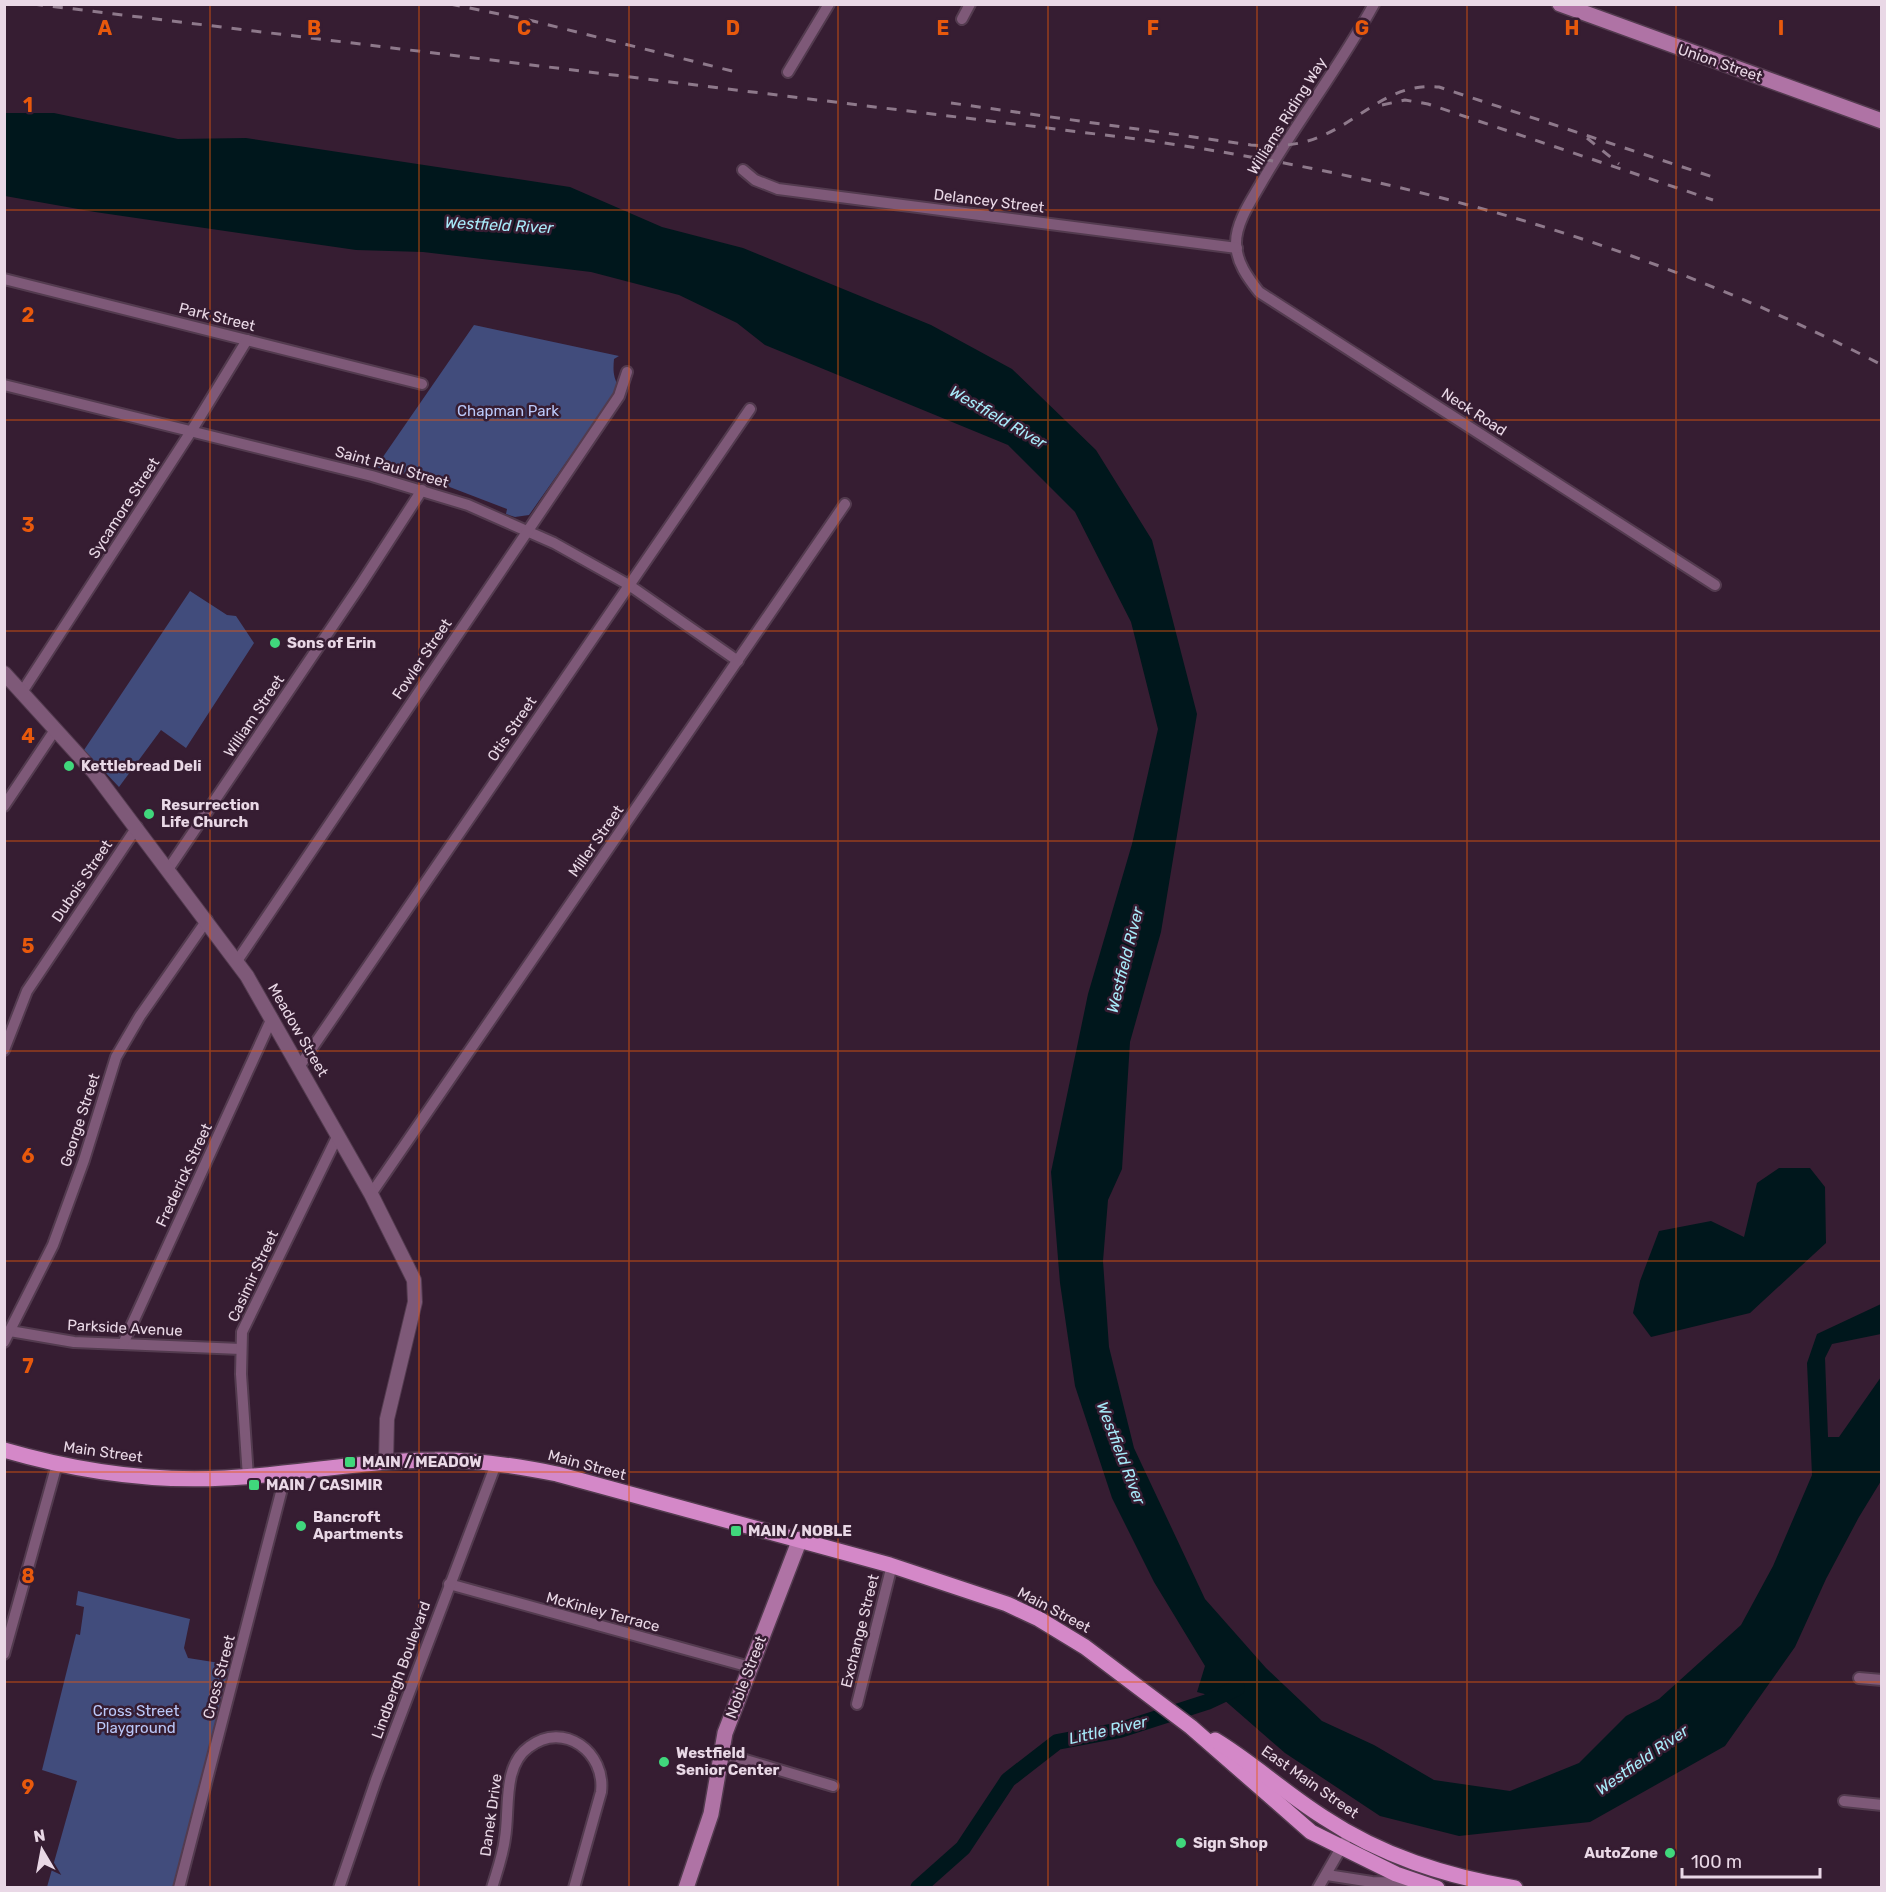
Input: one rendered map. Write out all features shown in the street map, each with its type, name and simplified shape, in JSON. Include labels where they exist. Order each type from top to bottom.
[{"type":"main road","name":"Union Street","points":[[1560,4],[1881,121]]},
{"type":"main road","name":"Main Street","points":[[4,1450],[57,1464],[150,1477],[248,1477],[386,1462],[437,1460],[496,1464],[557,1474],[892,1565],[997,1600],[1039,1618],[1076,1640],[1129,1678]]},
{"type":"main road","name":"Noble Street","points":[[686,1887],[711,1815],[724,1733],[800,1539]]},
{"type":"main road","name":"East Main Street","points":[[1129,1678],[1191,1726],[1311,1832],[1419,1883],[1437,1887]]},
{"type":"main road","name":"East Main Street","points":[[1191,1726],[1243,1757],[1322,1817],[1381,1851],[1428,1869],[1515,1887]]},
{"type":"street","points":[[788,72],[829,4]]},
{"type":"street","points":[[962,19],[970,4]]},
{"type":"street","name":"Williams Riding Way","points":[[1236,248],[1241,222],[1254,196],[1374,4]]},
{"type":"street","name":"Delancey Street","points":[[743,170],[755,180],[778,189],[1236,248]]},
{"type":"street","name":"Neck Road","points":[[1236,248],[1244,272],[1259,292],[1715,585]]},
{"type":"street","name":"Park Street","points":[[4,279],[422,384]]},
{"type":"street","name":"Sycamore Street","points":[[22,692],[192,430],[247,340]]},
{"type":"street","name":"Fowler Street","points":[[237,961],[526,530],[619,396],[627,372]]},
{"type":"street","name":"Saint Paul Street","points":[[4,385],[192,430],[422,490],[526,530],[629,585],[738,661]]},
{"type":"street","name":"Otis Street","points":[[299,1067],[750,409]]},
{"type":"street","name":"William Street","points":[[169,868],[348,604],[422,490]]},
{"type":"street","name":"Miller Street","points":[[371,1194],[845,504]]},
{"type":"street","name":"Meadow Street","points":[[4,673],[93,771],[169,868],[237,961],[272,1018],[371,1194],[416,1289],[388,1410],[384,1438],[386,1462]]},
{"type":"street","points":[[4,806],[56,730]]},
{"type":"street","name":"Dubois Street","points":[[4,1050],[27,991],[137,827]]},
{"type":"street","name":"George Street","points":[[4,1342],[53,1245],[84,1160],[116,1057],[140,1016],[207,920]]},
{"type":"street","name":"Frederick Street","points":[[123,1344],[272,1018]]},
{"type":"street","name":"Casimir Street","points":[[248,1477],[241,1349],[246,1324],[338,1135]]},
{"type":"street","name":"Parkside Avenue","points":[[9,1331],[67,1341],[241,1349]]},
{"type":"street","points":[[4,1654],[57,1464]]},
{"type":"street","name":"Lindbergh Boulevard","points":[[339,1887],[376,1779],[496,1464]]},
{"type":"street","name":"Cross Street","points":[[179,1887],[286,1473]]},
{"type":"street","name":"Exchange Street","points":[[857,1704],[892,1565]]},
{"type":"street","name":"McKinley Terrace","points":[[449,1584],[750,1667]]},
{"type":"street","points":[[1859,1678],[1881,1680]]},
{"type":"street","name":"Danek Drive","points":[[490,1887],[505,1841],[511,1778],[515,1764],[529,1746],[556,1737],[571,1739],[584,1746],[598,1763],[602,1778],[602,1792],[574,1887]]},
{"type":"street","points":[[722,1753],[833,1786]]},
{"type":"street","points":[[1844,1801],[1881,1805]]},
{"type":"street","points":[[1318,1887],[1327,1875],[1349,1833]]},
{"type":"street","points":[[1327,1875],[1383,1883],[1419,1883]]},
{"type":"street","points":[[480,1887],[490,1887]]},
{"type":"green space","name":"Chapman Park","points":[[474,325],[619,356],[614,359],[614,367],[619,387],[529,515],[515,517],[506,514],[507,509],[434,481],[376,467]]},
{"type":"green space","points":[[190,591],[227,615],[236,616],[254,643],[186,748],[161,730],[119,787],[84,750]]},
{"type":"green space","name":"Cross Street Playground","points":[[78,1591],[190,1619],[184,1648],[188,1658],[232,1665],[173,1887],[47,1887],[77,1781],[42,1770],[76,1634],[80,1635],[84,1607],[76,1605]]},
{"type":"water","name":"Westfield River","points":[[4,113],[54,113],[178,139],[246,138],[570,187],[662,227],[743,248],[931,325],[1012,369],[1096,450],[1152,540],[1197,714],[1161,932],[1130,1042],[1122,1169],[1108,1200],[1103,1261],[1109,1347],[1134,1448],[1205,1599],[1266,1668],[1322,1721],[1374,1745],[1434,1780],[1510,1791],[1579,1763],[1626,1716],[1659,1699],[1741,1625],[1773,1566],[1812,1475],[1807,1363],[1817,1334],[1881,1304],[1881,1334],[1832,1344],[1825,1358],[1828,1437],[1839,1437],[1881,1377],[1881,1481],[1826,1579],[1795,1647],[1725,1746],[1590,1822],[1459,1836],[1380,1816],[1285,1753],[1223,1699],[1197,1692],[1205,1666],[1154,1582],[1112,1498],[1075,1386],[1060,1283],[1051,1172],[1088,994],[1132,844],[1158,729],[1131,622],[1075,512],[1008,445],[765,345],[737,323],[679,295],[591,272],[423,252],[356,250],[95,212],[5,196]]},
{"type":"water","points":[[1779,1168],[1810,1168],[1825,1187],[1826,1243],[1750,1313],[1651,1337],[1633,1313],[1640,1281],[1659,1231],[1711,1221],[1744,1237],[1757,1183]]},
{"type":"waterway","name":"Little River","points":[[918,1888],[963,1848],[1008,1780],[1057,1742],[1120,1730],[1207,1702],[1237,1688]]},
{"type":"railway","points":[[33,4],[1137,139],[1332,172],[1519,219],[1611,249],[1702,283],[1792,321],[1882,365]]},
{"type":"railway","points":[[450,4],[533,21],[736,72]]},
{"type":"railway","points":[[951,103],[1251,145],[1277,146],[1319,137],[1390,96],[1405,90],[1439,87],[1713,177]]},
{"type":"railway","points":[[1382,105],[1405,100],[1428,104],[1713,200]]},
{"type":"railway","points":[[1587,138],[1619,164]]},
{"type":"place","name":"Sons of Erin","points":[[275,643]]},
{"type":"place","name":"Kettlebread Deli","points":[[69,766]]},
{"type":"place","name":"Resurrection Life Church","points":[[149,814]]},
{"type":"place","name":"MAIN / MEADOW","points":[[350,1462]]},
{"type":"place","name":"MAIN / CASIMIR","points":[[254,1485]]},
{"type":"place","name":"Bancroft Apartments","points":[[301,1526]]},
{"type":"place","name":"MAIN / NOBLE","points":[[736,1531]]},
{"type":"place","name":"Westfield Senior Center","points":[[664,1762]]},
{"type":"place","name":"Sign Shop","points":[[1181,1843]]},
{"type":"place","name":"AutoZone","points":[[1670,1853]]}]
